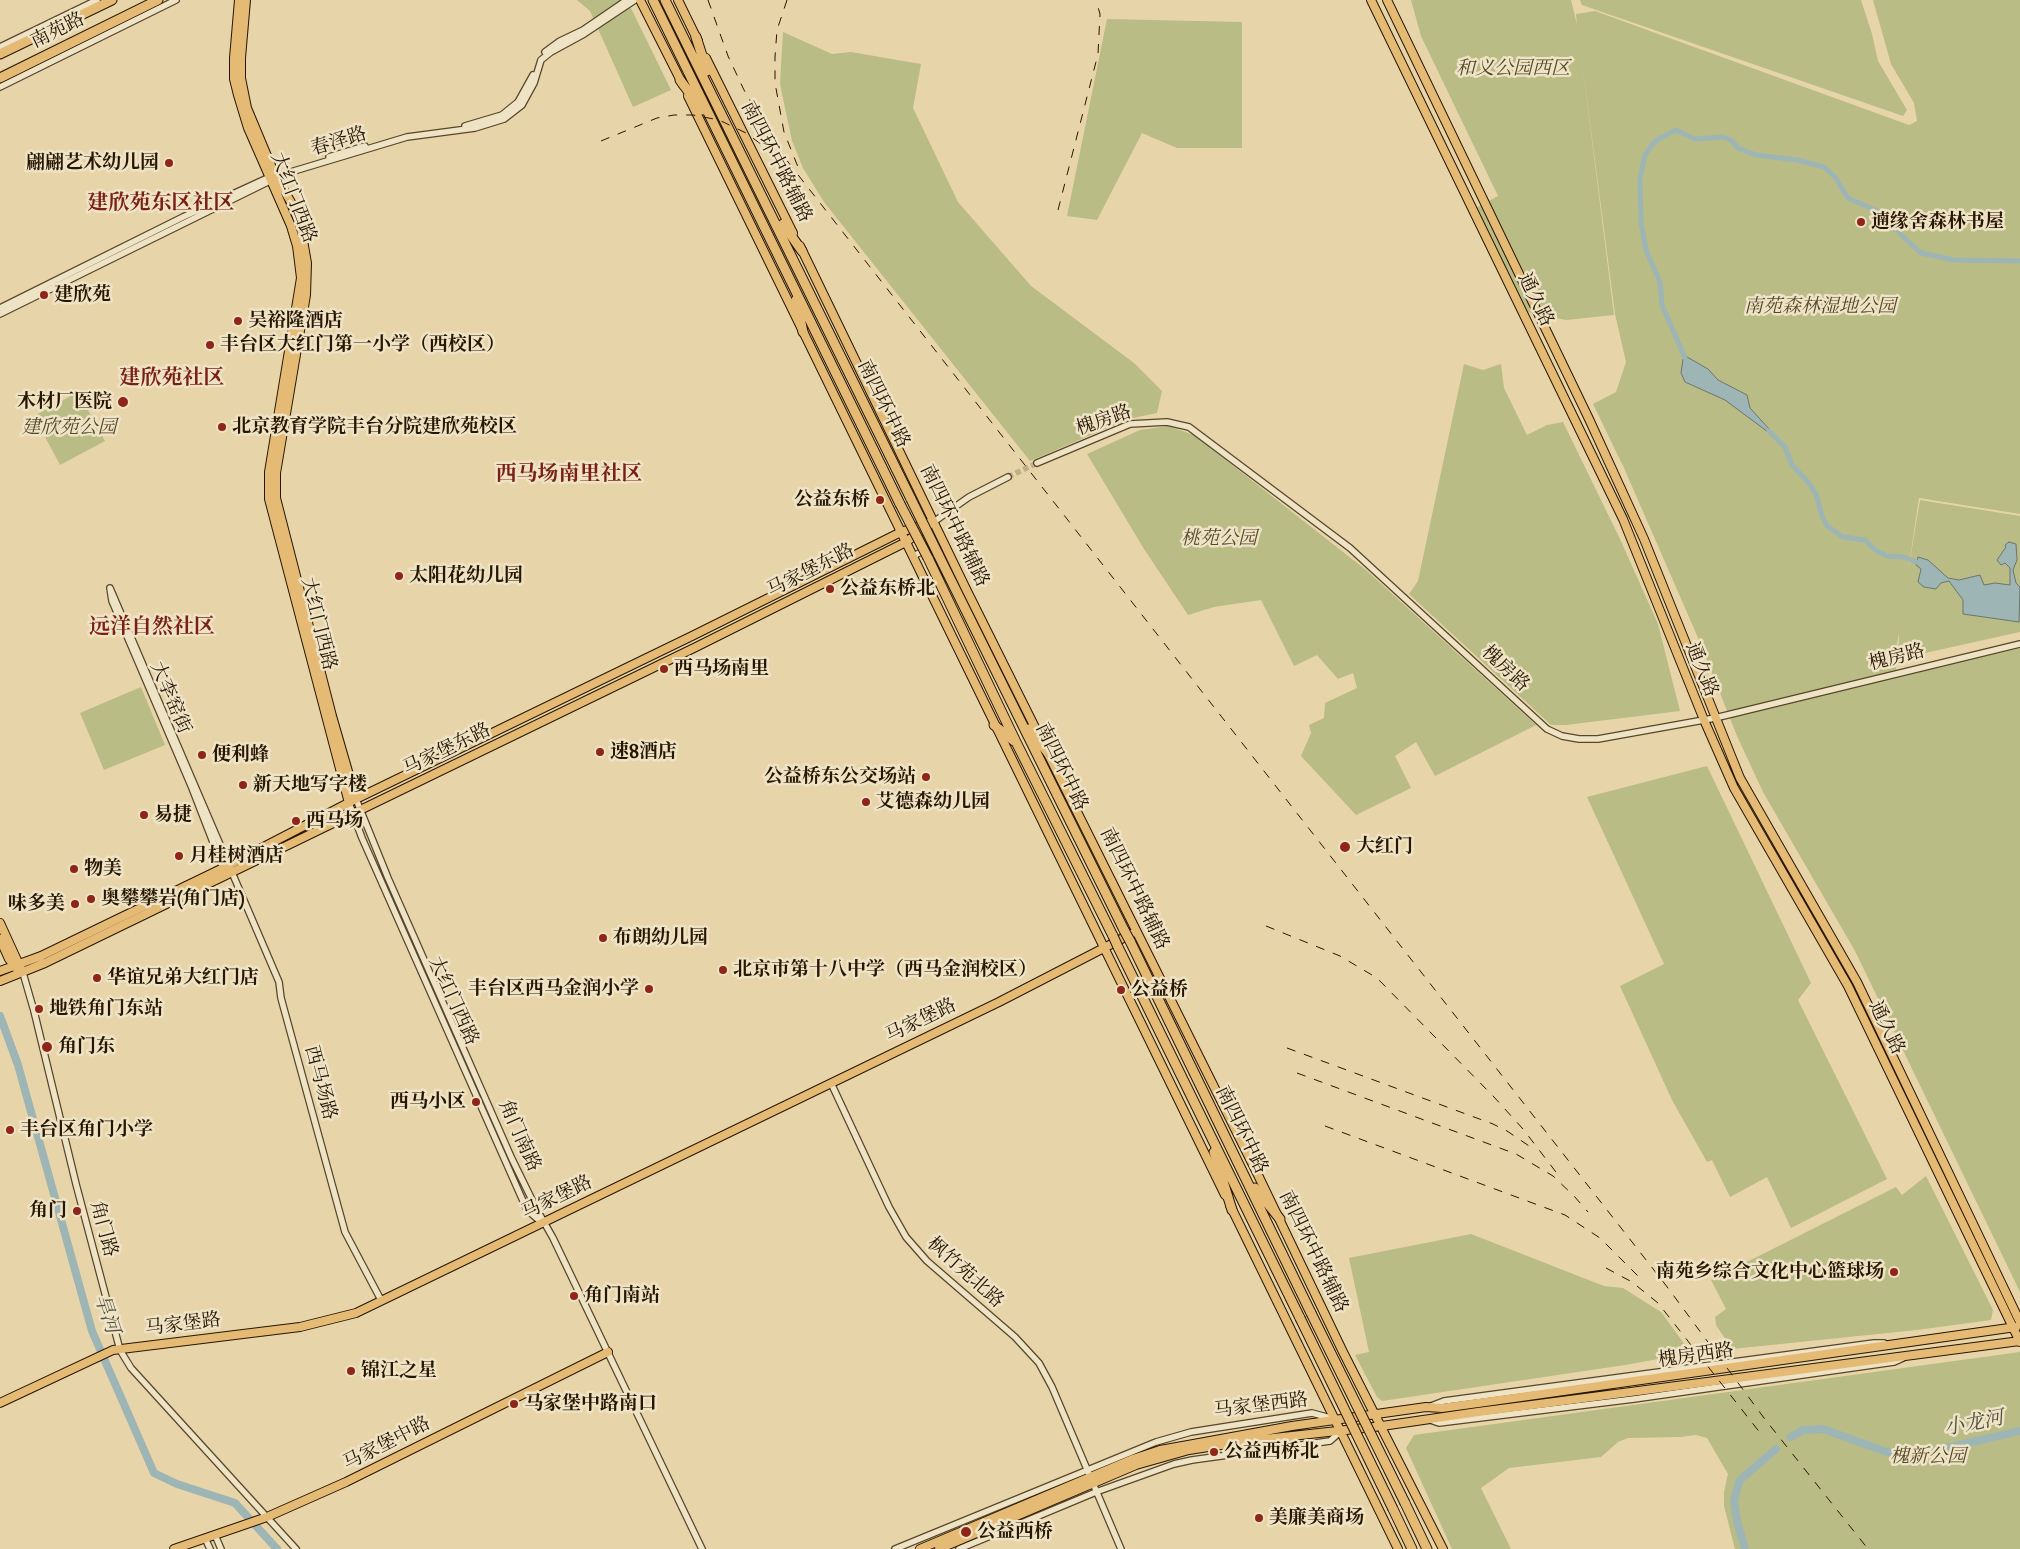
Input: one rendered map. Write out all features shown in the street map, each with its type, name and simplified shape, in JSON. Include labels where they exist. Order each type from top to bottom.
[{"type":"highway","name":"南苑路","points":[[0,48],[112,0]]},
{"type":"highway","name":"南苑路","points":[[0,78],[158,0]]},
{"type":"highway","name":"南四环中路","points":[[653,0],[1412,1549]]},
{"type":"highway","name":"南四环中路","points":[[666,0],[1243,1171],[1427,1549]]},
{"type":"highway","points":[[696,37],[718,104]]},
{"type":"highway","points":[[680,80],[717,130]]},
{"type":"highway","points":[[753,175],[767,192],[786,231],[802,251]]},
{"type":"highway","points":[[793,285],[803,332]]},
{"type":"highway","points":[[1017,714],[1052,758]]},
{"type":"highway","points":[[994,725],[1016,742]]},
{"type":"highway","points":[[1206,1126],[1232,1210]]},
{"type":"highway","points":[[1243,1171],[1280,1219]]},
{"type":"main road","name":"大红门西路","points":[[239,0],[235,38],[234,79],[243,114],[273,178],[300,220],[305,244],[308,278],[276,473],[276,498],[353,801]]},
{"type":"main road","name":"大红门西路","points":[[246,0],[241,49],[241,78],[247,108],[291,226],[297,246],[301,278],[270,472],[269,499],[353,801]]},
{"type":"main road","points":[[640,0],[1398,1549]]},
{"type":"main road","name":"南四环中路辅路","points":[[678,0],[935,522],[966,589],[1052,758],[1280,1219],[1343,1352],[1443,1549]]},
{"type":"main road","name":"通久路","points":[[1371,0],[1623,519],[1704,720],[1734,788],[1848,986],[2016,1327],[2020,1341]]},
{"type":"main road","name":"通久路","points":[[1387,0],[1589,419],[1644,539],[1740,778],[1857,982],[2020,1322]]},
{"type":"main road","name":"马家堡东路","points":[[2,980],[23,973],[228,868],[353,801],[901,532],[935,522]]},
{"type":"main road","name":"马家堡东路","points":[[0,971],[352,814],[678,656],[906,542],[935,522]]},
{"type":"main road","points":[[0,923],[16,965]]},
{"type":"main road","name":"马家堡路","points":[[0,1402],[116,1350],[300,1327],[356,1313],[999,1002],[1137,930]]},
{"type":"main road","points":[[0,939],[23,973]]},
{"type":"main road","name":"槐房西路","points":[[1376,1414],[1442,1408],[2016,1327]]},
{"type":"main road","name":"槐房西路","points":[[1382,1426],[2020,1341]]},
{"type":"main road","name":"马家堡中路","points":[[174,1549],[242,1524],[265,1518],[378,1467],[501,1403],[608,1352]]},
{"type":"main road","name":"马家堡西路","points":[[920,1549],[1089,1476],[1160,1450],[1376,1414]]},
{"type":"main road","name":"马家堡西路","points":[[939,1549],[1089,1476],[1189,1450],[1247,1441],[1382,1426]]},
{"type":"street","points":[[0,48],[97,0]]},
{"type":"street","points":[[0,86],[176,0]]},
{"type":"street","name":"春泽路","points":[[0,314],[273,178],[406,134],[473,124],[502,115],[518,102],[531,81],[538,59],[548,49],[583,30],[627,0]]},
{"type":"street","name":"春泽路","points":[[0,308],[184,217],[273,178],[407,137],[475,128],[504,119],[522,106],[534,83],[542,60],[551,52],[584,34],[635,0]]},
{"type":"street","name":"槐房路","points":[[1037,463],[1130,424],[1159,422],[1183,424],[1196,431],[1350,548],[1547,729],[1562,736],[1579,740],[1598,739],[1715,718],[2020,644]]},
{"type":"street","points":[[935,522],[969,497],[1008,477]]},
{"type":"street","points":[[913,556],[944,541]]},
{"type":"street","name":"大李窑街","points":[[110,588],[228,868],[112,601],[110,588]]},
{"type":"street","name":"大红门西路","points":[[353,801],[360,810]]},
{"type":"street","name":"大红门西路","points":[[353,801],[352,814],[527,1210],[543,1223]]},
{"type":"street","name":"角门南路","points":[[360,810],[445,1009],[512,1159],[543,1223],[553,1238],[702,1549]]},
{"type":"street","name":"西马场路","points":[[228,868],[279,982],[281,998],[345,1232],[381,1300]]},
{"type":"street","name":"角门路","points":[[23,973],[34,1011],[116,1350],[265,1518],[296,1549]]},
{"type":"street","name":"枫竹苑北路","points":[[831,1083],[906,1237],[927,1261],[1015,1337],[1039,1362],[1052,1387],[1121,1549]]},
{"type":"street","points":[[959,1549],[1096,1492],[1174,1464],[1330,1442],[1341,1432]]},
{"type":"street","name":"马家堡西路","points":[[895,1549],[1089,1476]]},
{"type":"street","points":[[215,1535],[221,1549]]},
{"type":"street","points":[[205,1538],[210,1549]]},
{"type":"green space","points":[[577,0],[627,0],[671,90],[633,107],[590,11]]},
{"type":"green space","name":"南苑森林湿地公园","points":[[1411,0],[1571,0],[1577,25],[1576,14],[1595,11],[1909,125],[1917,121],[1914,103],[1891,64],[1873,0],[2020,0],[2020,514],[1919,498],[1908,572],[1920,500],[2020,516],[2020,632],[1898,659],[1899,633],[1894,661],[1898,676],[2020,648],[2020,1292],[1855,951],[1763,792],[1737,736],[1699,640],[1624,468],[1593,404],[1616,392],[1626,362],[1615,314],[1581,53],[1614,315],[1566,320],[1527,312],[1476,208],[1498,196],[1421,36]]},
{"type":"green space","points":[[1580,0],[1861,0],[1878,61],[1907,110],[1903,116],[1582,5]]},
{"type":"green space","points":[[1107,19],[1242,22],[1242,148],[1177,148],[1142,133],[1097,220],[1067,216]]},
{"type":"green space","points":[[783,32],[832,54],[851,52],[921,64],[913,108],[958,202],[1031,286],[1134,363],[1162,391],[1157,413],[1128,419],[1030,461],[824,202],[803,168],[792,141],[780,84]]},
{"type":"green space","points":[[1464,364],[1483,370],[1501,364],[1504,388],[1527,435],[1547,425],[1563,422],[1620,539],[1658,624],[1680,711],[1566,725],[1551,725],[1409,594],[1418,581]]},
{"type":"green space","name":"建欣苑公园","points":[[78,392],[105,441],[60,465],[34,416]]},
{"type":"green space","name":"桃苑公园","points":[[1168,426],[1194,435],[1366,570],[1536,725],[1435,776],[1416,742],[1395,756],[1411,788],[1356,815],[1301,756],[1311,733],[1309,725],[1324,718],[1325,703],[1357,688],[1353,673],[1338,679],[1317,655],[1294,666],[1261,600],[1214,607],[1188,615],[1144,549],[1087,454],[1140,430]]},
{"type":"green space","points":[[141,687],[165,745],[104,770],[80,713]]},
{"type":"green space","points":[[1707,766],[1811,983],[1798,1000],[1887,1179],[1791,1228],[1767,1177],[1730,1197],[1712,1160],[1707,1162],[1672,1100],[1620,986],[1664,964],[1587,797]]},
{"type":"green space","points":[[1926,1176],[1993,1310],[1991,1320],[1917,1330],[1732,1349],[1716,1325],[1715,1317],[1726,1309],[1711,1280],[1896,1187],[1902,1195]]},
{"type":"green space","points":[[1471,1234],[1604,1286],[1623,1288],[1661,1312],[1691,1353],[1625,1365],[1382,1401],[1377,1397],[1355,1355],[1369,1352],[1349,1258]]},
{"type":"green space","name":"槐新公园","points":[[2020,1352],[2020,1549],[1735,1549],[1724,1506],[1724,1492],[1728,1474],[1707,1438],[1696,1435],[1628,1438],[1618,1442],[1601,1457],[1509,1468],[1481,1488],[1511,1549],[1452,1549],[1406,1448],[1414,1435]]},
{"type":"water","points":[[1687,357],[1708,369],[1718,380],[1747,395],[1750,408],[1770,430],[1768,432],[1725,400],[1685,382],[1681,373],[1683,359]]},
{"type":"water","points":[[2009,542],[2016,544],[2017,560],[2013,570],[2016,583],[2020,587],[2019,622],[1963,614],[1963,600],[1949,581],[1941,583],[1936,589],[1924,587],[1918,582],[1921,569],[1916,565],[1918,557],[1928,560],[1948,578],[1959,580],[1980,575],[1984,585],[1995,583],[2010,585],[2010,568],[2005,563],[2001,565],[1997,560],[2006,547],[2005,545]]},
{"type":"waterway","points":[[1685,358],[1662,305],[1660,282],[1646,250],[1641,222],[1640,179],[1645,155],[1655,141],[1676,130],[1695,139],[1723,137],[1731,140],[1738,148],[1756,155],[1797,160],[1824,167],[1835,177],[1848,198],[1877,211],[1896,230]]},
{"type":"waterway","points":[[1900,234],[1921,253],[1954,260],[2020,261]]},
{"type":"waterway","points":[[1769,431],[1785,447],[1792,465],[1816,494],[1827,526],[1843,537],[1865,540],[1875,550],[1887,556],[1903,557],[1917,562]]},
{"type":"waterway","name":"旱河","points":[[0,1016],[18,1065],[92,1331],[154,1473],[177,1484],[235,1503],[277,1549]]},
{"type":"waterway","name":"小龙河","points":[[1791,1437],[1803,1430],[1823,1429],[1887,1452],[1906,1454],[1934,1451],[2020,1431]]},
{"type":"waterway","name":"小龙河","points":[[1745,1549],[1737,1521],[1734,1501],[1737,1489],[1740,1480],[1776,1449]]},
{"type":"tunnel","points":[[1008,477],[1037,463]]},
{"type":"railway","points":[[708,0],[728,56],[744,90],[781,153],[1668,1288],[1764,1418],[1868,1549]]},
{"type":"railway","points":[[787,0],[777,30],[775,83],[784,132],[798,167]]},
{"type":"railway","points":[[1058,210],[1098,54],[1100,14],[1096,0]]},
{"type":"railway","points":[[601,141],[657,118],[674,115],[693,115],[719,120],[746,133],[765,147],[783,167]]},
{"type":"railway","points":[[1266,926],[1340,956],[1377,978],[1494,1097],[1523,1129],[1559,1176]]},
{"type":"railway","points":[[1287,1048],[1493,1124],[1535,1150]]},
{"type":"railway","points":[[1297,1073],[1516,1154],[1553,1176],[1588,1212]]},
{"type":"railway","points":[[1325,1126],[1565,1215],[1600,1238],[1638,1276]]},
{"type":"railway","points":[[1606,1268],[1632,1282],[1658,1303],[1761,1434]]},
{"type":"place","name":"翩翩艺术幼儿园","points":[[169,163]]},
{"type":"place","name":"遖缘舍森林书屋","points":[[1861,222]]},
{"type":"place","name":"建欣苑","points":[[44,295]]},
{"type":"place","name":"吴裕隆酒店","points":[[238,321]]},
{"type":"place","name":"丰台区大红门第一小学（西校区）","points":[[210,345]]},
{"type":"place","name":"木材厂医院","points":[[123,402]]},
{"type":"place","name":"北京教育学院丰台分院建欣苑校区","points":[[222,427]]},
{"type":"place","name":"公益东桥","points":[[880,500]]},
{"type":"place","name":"太阳花幼儿园","points":[[399,576]]},
{"type":"place","name":"公益东桥北","points":[[830,589]]},
{"type":"place","name":"西马场南里","points":[[664,669]]},
{"type":"place","name":"速8酒店","points":[[600,752]]},
{"type":"place","name":"便利蜂","points":[[202,755]]},
{"type":"place","name":"公益桥东公交场站","points":[[926,777]]},
{"type":"place","name":"新天地写字楼","points":[[243,785]]},
{"type":"place","name":"艾德森幼儿园","points":[[866,802]]},
{"type":"place","name":"易捷","points":[[144,815]]},
{"type":"place","name":"西马场","points":[[296,821]]},
{"type":"place","name":"大红门","points":[[1345,847]]},
{"type":"place","name":"月桂树酒店","points":[[179,856]]},
{"type":"place","name":"物美","points":[[74,869]]},
{"type":"place","name":"奥攀攀岩(角门店)","points":[[91,899]]},
{"type":"place","name":"味多美","points":[[75,904]]},
{"type":"place","name":"布朗幼儿园","points":[[603,938]]},
{"type":"place","name":"北京市第十八中学（西马金润校区）","points":[[723,970]]},
{"type":"place","name":"华谊兄弟大红门店","points":[[97,978]]},
{"type":"place","name":"丰台区西马金润小学","points":[[649,989]]},
{"type":"place","name":"公益桥","points":[[1121,990]]},
{"type":"place","name":"地铁角门东站","points":[[39,1009]]},
{"type":"place","name":"角门东","points":[[47,1047]]},
{"type":"place","name":"西马小区","points":[[476,1102]]},
{"type":"place","name":"丰台区角门小学","points":[[10,1130]]},
{"type":"place","name":"角门","points":[[77,1211]]},
{"type":"place","name":"南苑乡综合文化中心篮球场","points":[[1894,1272]]},
{"type":"place","name":"角门南站","points":[[574,1296]]},
{"type":"place","name":"锦江之星","points":[[351,1371]]},
{"type":"place","name":"马家堡中路南口","points":[[514,1404]]},
{"type":"place","name":"公益西桥北","points":[[1214,1452]]},
{"type":"place","name":"美廉美商场","points":[[1259,1518]]},
{"type":"place","name":"公益西桥","points":[[966,1532]]},
{"type":"district","name":"建欣苑东区社区","points":[[161,204]]},
{"type":"district","name":"建欣苑社区","points":[[172,379]]},
{"type":"district","name":"西马场南里社区","points":[[569,475]]},
{"type":"district","name":"远洋自然社区","points":[[152,628]]},
{"type":"park label","name":"和义公园西区","points":[[1513,69]]}]
